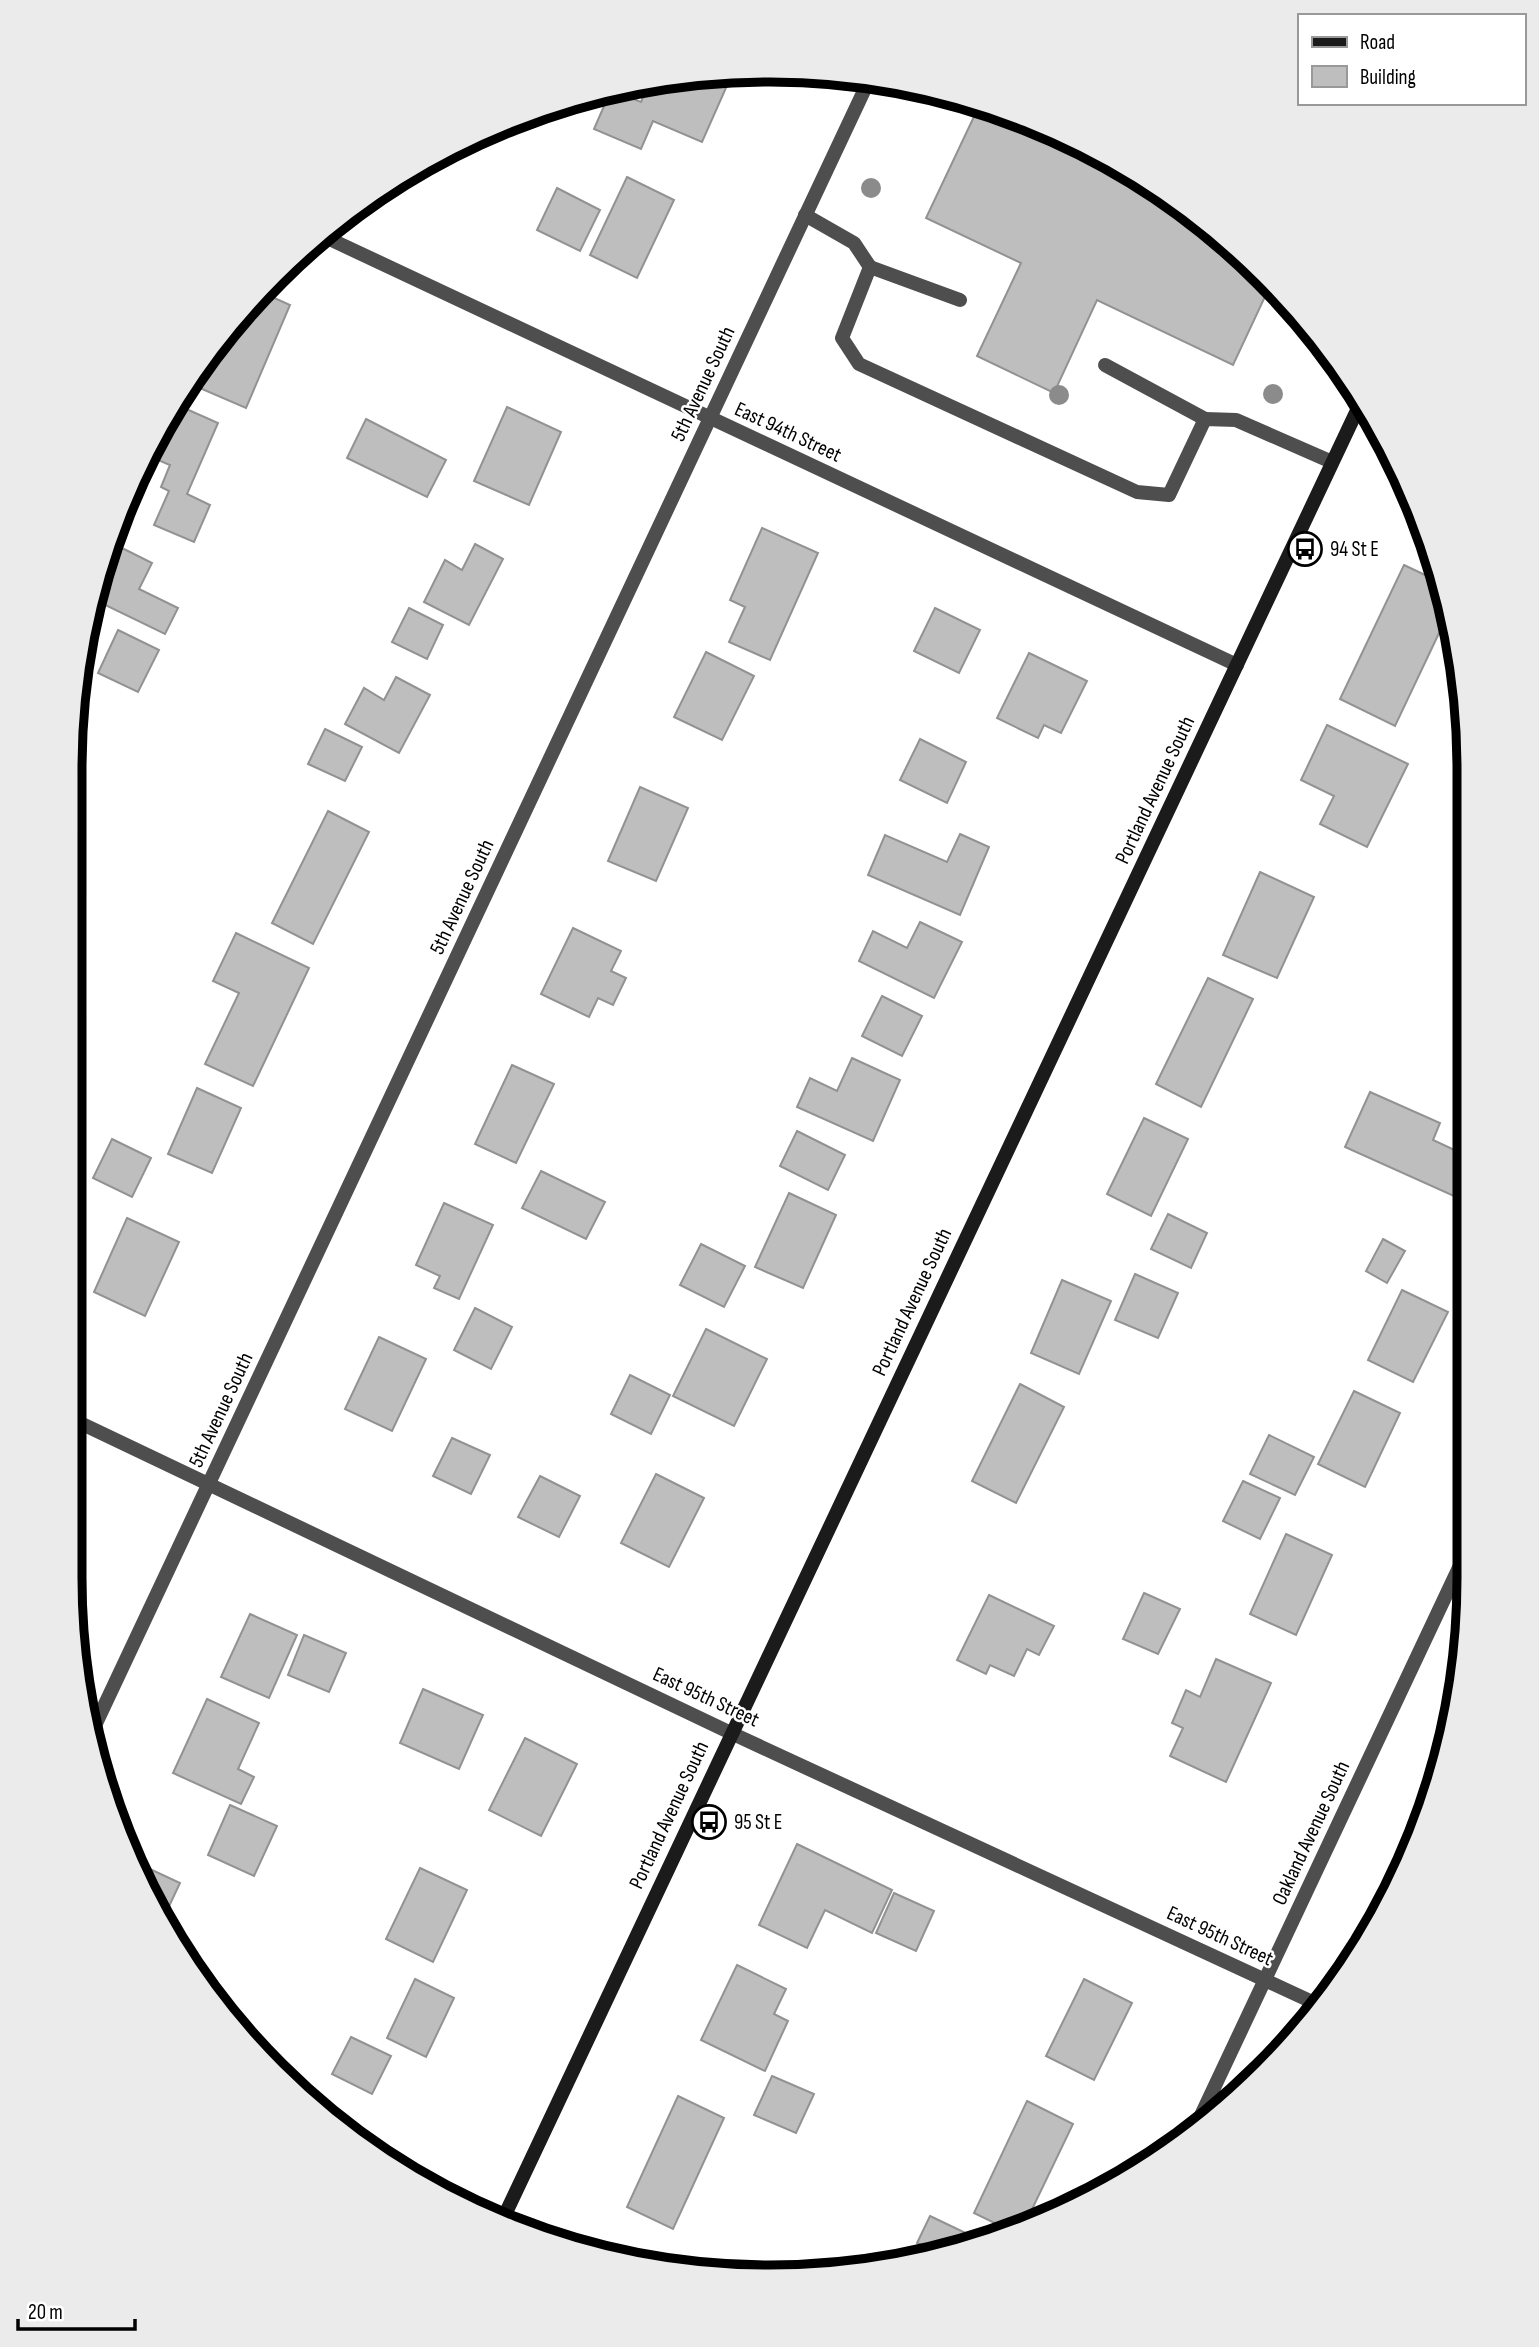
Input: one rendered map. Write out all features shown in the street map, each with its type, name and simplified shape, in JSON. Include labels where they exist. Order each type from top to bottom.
[{"type":"main road","name":"Portland Avenue South","points":[[506,2212],[1356,412]]},
{"type":"street","name":"5th Avenue South","points":[[97,1721],[865,89]]},
{"type":"street","points":[[806,215],[854,243],[870,267],[960,300]]},
{"type":"street","name":"East 94th Street","points":[[332,240],[1237,664]]},
{"type":"street","points":[[870,267],[842,338],[859,364],[1137,492],[1169,495],[1205,419]]},
{"type":"street","points":[[1105,365],[1205,419],[1237,421],[1332,462]]},
{"type":"street","name":"East 95th Street","points":[[82,1424],[731,1733],[1311,2001]]},
{"type":"street","name":"Oakland Avenue South","points":[[1203,2110],[1457,1572]]},
{"type":"building","points":[[728,84],[702,142],[653,121],[641,149],[594,129],[606,103],[628,97],[641,102],[645,93]]},
{"type":"building","points":[[975,114],[1032,135],[1113,174],[1188,224],[1223,253],[1266,295],[1233,365],[1097,300],[1054,393],[977,356],[1021,263],[926,218]]},
{"type":"building","points":[[627,177],[674,200],[637,278],[590,255]]},
{"type":"building","points":[[557,188],[600,210],[580,251],[537,230]]},
{"type":"building","points":[[272,297],[290,305],[246,408],[198,387],[224,351]]},
{"type":"building","points":[[507,407],[561,432],[529,505],[474,481]]},
{"type":"building","points":[[185,408],[218,423],[187,494],[210,505],[194,542],[154,525],[169,491],[161,487],[170,465],[157,459]]},
{"type":"building","points":[[366,419],[446,460],[427,497],[347,458]]},
{"type":"building","points":[[762,528],[818,553],[770,660],[729,642],[745,607],[730,600]]},
{"type":"building","points":[[475,544],[503,559],[469,625],[424,602],[445,560],[462,570]]},
{"type":"building","points":[[120,547],[152,563],[139,589],[178,608],[165,634],[103,604]]},
{"type":"building","points":[[1404,565],[1428,577],[1442,627],[1395,726],[1340,699]]},
{"type":"building","points":[[409,608],[443,625],[427,659],[392,642]]},
{"type":"building","points":[[935,608],[980,630],[959,673],[914,651]]},
{"type":"building","points":[[118,630],[159,650],[138,692],[98,673]]},
{"type":"building","points":[[706,652],[754,676],[722,740],[674,717]]},
{"type":"building","points":[[1029,653],[1087,681],[1061,733],[1044,725],[1038,738],[997,718]]},
{"type":"building","points":[[396,677],[430,695],[399,753],[345,724],[364,688],[384,700]]},
{"type":"building","points":[[1327,725],[1408,764],[1367,847],[1320,824],[1334,796],[1301,780]]},
{"type":"building","points":[[325,729],[362,747],[345,781],[308,764]]},
{"type":"building","points":[[920,739],[966,762],[947,803],[900,780]]},
{"type":"building","points":[[640,787],[688,808],[656,881],[608,861]]},
{"type":"building","points":[[328,811],[369,832],[313,944],[272,923]]},
{"type":"building","points":[[960,834],[989,847],[960,915],[868,875],[885,835],[947,862]]},
{"type":"building","points":[[1260,872],[1314,897],[1277,978],[1223,955]]},
{"type":"building","points":[[920,922],[962,942],[934,998],[859,961],[873,931],[907,948]]},
{"type":"building","points":[[573,928],[621,951],[611,971],[626,978],[613,1005],[598,998],[589,1017],[541,994]]},
{"type":"building","points":[[236,933],[309,968],[253,1086],[205,1064],[239,993],[213,981]]},
{"type":"building","points":[[1208,978],[1253,999],[1201,1107],[1156,1084]]},
{"type":"building","points":[[882,996],[922,1016],[902,1056],[862,1036]]},
{"type":"building","points":[[852,1058],[900,1080],[873,1141],[797,1107],[810,1078],[837,1091]]},
{"type":"building","points":[[512,1065],[554,1084],[516,1163],[475,1144]]},
{"type":"building","points":[[197,1088],[241,1108],[212,1173],[168,1154]]},
{"type":"building","points":[[1370,1092],[1440,1123],[1433,1140],[1457,1151],[1457,1197],[1345,1147]]},
{"type":"building","points":[[1144,1118],[1188,1139],[1151,1216],[1107,1194]]},
{"type":"building","points":[[797,1131],[845,1155],[828,1190],[780,1166]]},
{"type":"building","points":[[112,1139],[151,1158],[132,1197],[93,1178]]},
{"type":"building","points":[[541,1171],[605,1202],[586,1239],[522,1208]]},
{"type":"building","points":[[789,1193],[836,1215],[803,1288],[755,1267]]},
{"type":"building","points":[[444,1203],[493,1225],[459,1299],[434,1288],[440,1276],[416,1265]]},
{"type":"building","points":[[1168,1214],[1207,1233],[1191,1268],[1151,1249]]},
{"type":"building","points":[[127,1218],[179,1242],[145,1316],[94,1292]]},
{"type":"building","points":[[1383,1239],[1405,1251],[1387,1283],[1366,1271]]},
{"type":"building","points":[[701,1244],[745,1266],[724,1307],[680,1285]]},
{"type":"building","points":[[1135,1274],[1178,1293],[1158,1338],[1115,1320]]},
{"type":"building","points":[[1062,1280],[1111,1301],[1079,1374],[1031,1353]]},
{"type":"building","points":[[1402,1290],[1448,1312],[1413,1382],[1368,1360]]},
{"type":"building","points":[[475,1308],[512,1327],[491,1369],[454,1350]]},
{"type":"building","points":[[706,1329],[767,1359],[734,1426],[673,1396]]},
{"type":"building","points":[[379,1337],[426,1359],[392,1431],[345,1409]]},
{"type":"building","points":[[630,1375],[670,1395],[651,1434],[611,1414]]},
{"type":"building","points":[[1020,1384],[1064,1407],[1016,1503],[972,1481]]},
{"type":"building","points":[[1354,1391],[1400,1413],[1365,1487],[1318,1464]]},
{"type":"building","points":[[1269,1435],[1314,1457],[1295,1495],[1250,1474]]},
{"type":"building","points":[[452,1438],[490,1455],[471,1494],[433,1476]]},
{"type":"building","points":[[656,1474],[704,1498],[669,1567],[621,1543]]},
{"type":"building","points":[[540,1476],[580,1496],[559,1537],[518,1517]]},
{"type":"building","points":[[1243,1481],[1280,1498],[1260,1539],[1223,1521]]},
{"type":"building","points":[[1286,1534],[1332,1555],[1296,1635],[1250,1614]]},
{"type":"building","points":[[1144,1593],[1180,1609],[1158,1654],[1123,1639]]},
{"type":"building","points":[[989,1595],[1054,1626],[1039,1655],[1027,1649],[1014,1676],[990,1665],[986,1674],[957,1660]]},
{"type":"building","points":[[250,1614],[297,1635],[269,1698],[221,1677]]},
{"type":"building","points":[[304,1635],[346,1653],[329,1692],[288,1675]]},
{"type":"building","points":[[1216,1659],[1271,1683],[1226,1782],[1170,1756],[1183,1728],[1172,1723],[1186,1690],[1200,1697]]},
{"type":"building","points":[[423,1689],[483,1715],[459,1769],[400,1743]]},
{"type":"building","points":[[207,1699],[259,1723],[238,1769],[254,1777],[241,1804],[173,1773]]},
{"type":"building","points":[[525,1738],[577,1764],[541,1836],[489,1810]]},
{"type":"building","points":[[230,1805],[277,1826],[254,1876],[208,1855]]},
{"type":"building","points":[[797,1844],[892,1890],[872,1933],[825,1910],[807,1948],[759,1925]]},
{"type":"building","points":[[147,1868],[180,1883],[168,1909]]},
{"type":"building","points":[[420,1868],[467,1890],[433,1962],[386,1939]]},
{"type":"building","points":[[894,1893],[934,1911],[916,1951],[876,1933]]},
{"type":"building","points":[[737,1965],[786,1989],[774,2014],[788,2021],[765,2071],[701,2040]]},
{"type":"building","points":[[415,1979],[454,1998],[426,2057],[387,2038]]},
{"type":"building","points":[[1084,1979],[1132,2003],[1094,2080],[1046,2056]]},
{"type":"building","points":[[351,2037],[391,2056],[372,2094],[332,2074]]},
{"type":"building","points":[[772,2076],[814,2094],[796,2133],[754,2115]]},
{"type":"building","points":[[678,2096],[724,2118],[673,2229],[627,2207]]},
{"type":"building","points":[[1027,2101],[1073,2124],[1030,2213],[998,2225],[974,2213]]},
{"type":"building","points":[[930,2216],[969,2234],[925,2247],[917,2243]]},
{"type":"place","name":"94 St E","points":[[1305,549]]},
{"type":"place","name":"95 St E","points":[[709,1822]]}]
